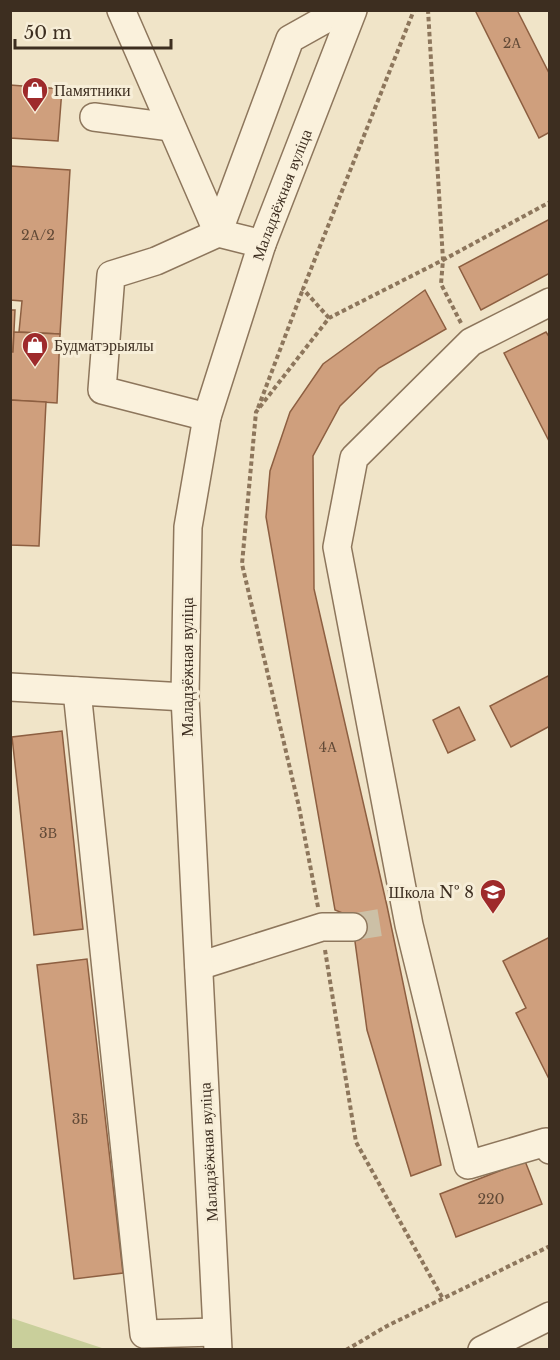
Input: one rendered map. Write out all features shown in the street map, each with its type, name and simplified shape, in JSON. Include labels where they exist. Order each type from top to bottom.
[{"type":"street","points":[[122,10],[218,233]]},
{"type":"street","points":[[218,233],[291,39],[342,10]]},
{"type":"street","name":"Маладзёжная вуліца","points":[[217,1341],[184,698],[188,527],[207,417],[261,244],[353,10]]},
{"type":"street","points":[[94,117],[171,127]]},
{"type":"street","points":[[207,417],[102,390],[111,275],[156,261],[218,233],[261,244]]},
{"type":"street","points":[[549,300],[471,342],[354,458],[337,547],[399,923],[468,1165],[546,1142],[549,1150]]},
{"type":"street","points":[[10,687],[184,698]]},
{"type":"street","points":[[76,691],[144,1334],[217,1341]]},
{"type":"street","points":[[199,966],[322,927],[353,927]]},
{"type":"street","points":[[482,1350],[549,1316]]},
{"type":"path","points":[[414,10],[256,412],[242,564],[299,807],[322,927],[356,1142],[443,1299]]},
{"type":"path","points":[[428,10],[443,260],[441,284],[471,342]]},
{"type":"path","points":[[256,412],[329,318],[443,260],[549,202]]},
{"type":"path","points":[[303,289],[329,318]]},
{"type":"path","points":[[346,1350],[549,1246]]},
{"type":"green space","points":[[11,1318],[105,1349],[11,1349]]},
{"type":"building","points":[[475,10],[517,10],[550,75],[550,132],[539,138]]},
{"type":"building","name":"Памятники","points":[[10,85],[62,89],[58,141],[10,138]]},
{"type":"building","points":[[11,166],[70,170],[60,334],[19,332],[22,301],[10,300]]},
{"type":"building","points":[[550,219],[550,273],[481,310],[459,267]]},
{"type":"building","points":[[425,290],[446,329],[379,368],[340,406],[313,456],[314,589],[387,906],[441,1165],[411,1176],[367,1030],[350,916],[335,910],[266,517],[270,471],[290,412],[323,364]]},
{"type":"building","points":[[10,310],[15,310],[13,352],[10,352]]},
{"type":"building","points":[[14,332],[60,334],[57,403],[10,400],[10,352],[13,352]]},
{"type":"building","points":[[546,332],[550,338],[550,443],[504,353]]},
{"type":"building","points":[[10,400],[46,402],[39,546],[10,545]]},
{"type":"building","points":[[550,675],[550,726],[511,747],[490,706]]},
{"type":"building","points":[[459,707],[475,740],[448,753],[433,720]]},
{"type":"building","points":[[62,731],[83,929],[34,935],[12,737]]},
{"type":"building","points":[[550,937],[550,1081],[516,1013],[526,1008],[503,961]]},
{"type":"building","points":[[87,959],[123,1273],[74,1279],[37,965]]},
{"type":"building","points":[[525,1161],[542,1204],[456,1237],[440,1194]]},
{"type":"tunnel","points":[[353,927],[390,921]]},
{"type":"place","name":"Памятники","points":[[35,113]]},
{"type":"place","name":"Будматэрыялы","points":[[35,368]]},
{"type":"place","name":"Школа № 8","points":[[493,915]]}]
